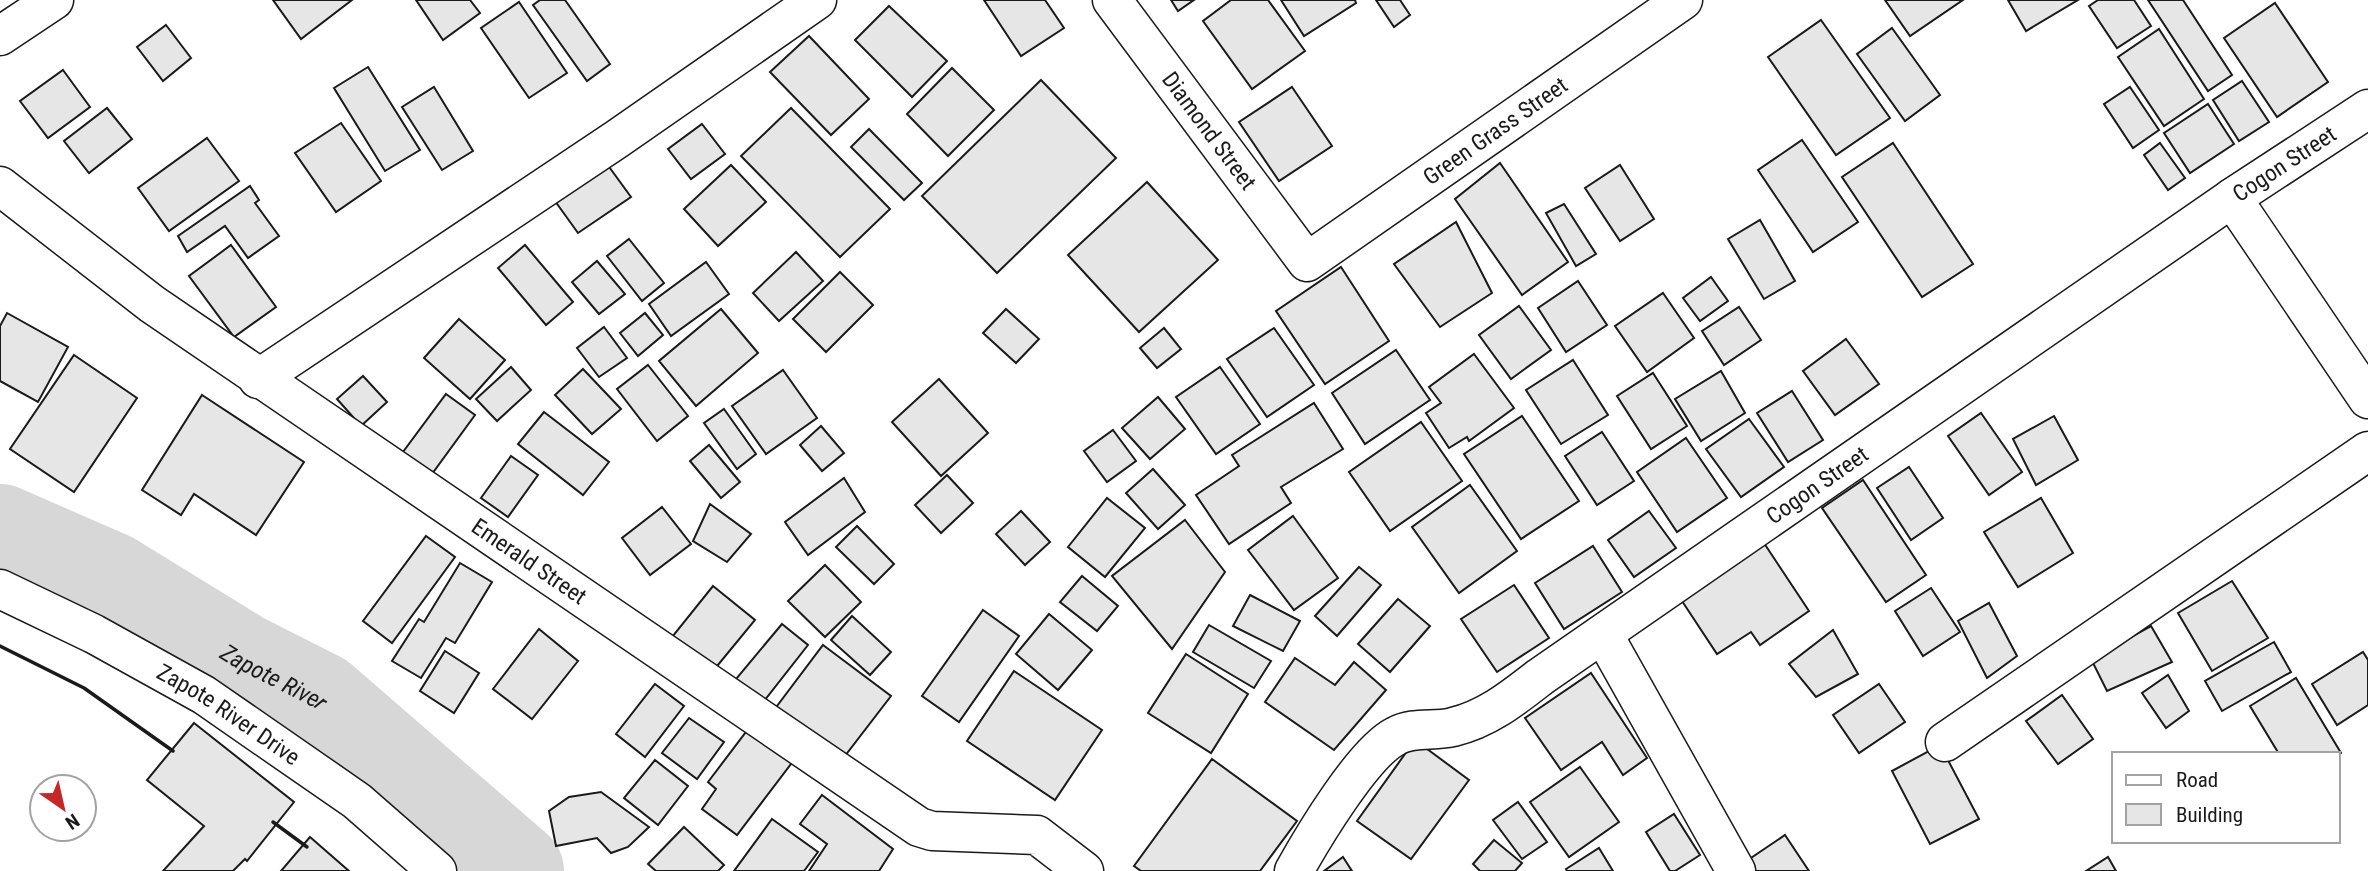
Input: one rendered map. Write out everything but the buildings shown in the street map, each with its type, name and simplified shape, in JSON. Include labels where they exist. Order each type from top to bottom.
[{"type":"street","points":[[0,36],[54,0]]},
{"type":"street","points":[[258,379],[617,139],[817,0]]},
{"type":"street","name":"Diamond Street","points":[[1112,0],[1307,262]]},
{"type":"street","name":"Green Grass Street","points":[[1307,262],[1683,0]]},
{"type":"street","name":"Cogon Street","points":[[1294,871],[1341,797],[1377,748],[1398,734],[1421,728],[1451,728],[1478,719],[1507,703],[2232,198],[2368,109]]},
{"type":"street","name":"Emerald Street","points":[[0,186],[152,304],[258,379],[919,827],[932,831],[1037,835],[1084,871]]},
{"type":"street","points":[[2232,198],[2368,399]]},
{"type":"street","points":[[1945,742],[2368,452]]},
{"type":"street","name":"Zapote River Drive","points":[[0,589],[94,634],[204,695],[357,801],[437,871]]},
{"type":"street","points":[[1603,634],[1736,871]]},
{"type":"waterway","name":"Zapote River","points":[[0,533],[110,581],[240,661],[319,701],[515,871]]},
{"type":"wall","points":[[0,646],[84,688],[173,751]]},
{"type":"wall","points":[[273,822],[307,847]]}]
